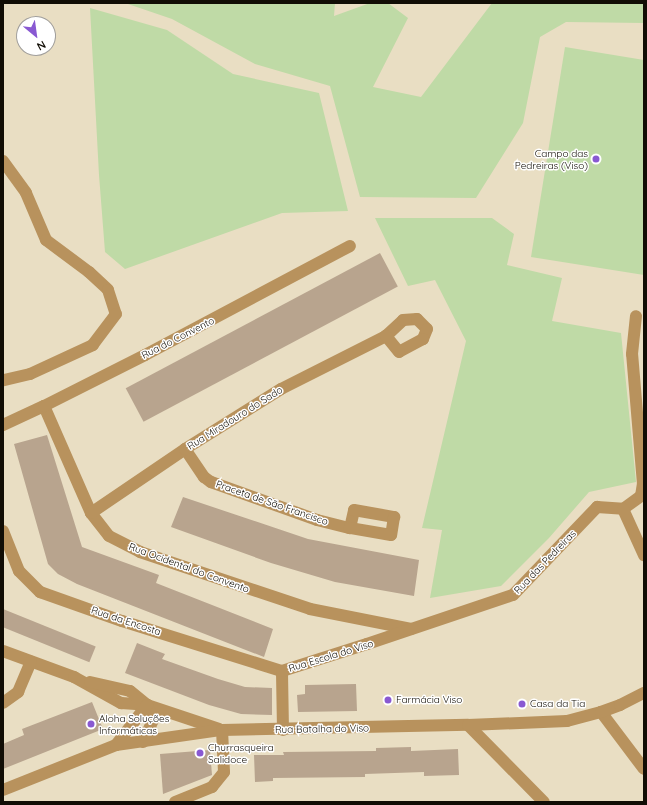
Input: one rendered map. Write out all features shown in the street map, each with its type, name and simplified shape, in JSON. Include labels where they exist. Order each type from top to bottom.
[{"type":"street","points":[[3,161],[26,193],[46,240],[89,272],[108,290],[116,314],[93,345],[30,374],[3,380]]},
{"type":"street","name":"Rua do Convento","points":[[3,425],[44,406],[265,292],[350,246]]},
{"type":"street","points":[[636,316],[632,354],[643,484],[641,496],[623,509],[644,555]]},
{"type":"street","name":"Rua Miradouro do Sado","points":[[91,513],[185,449],[281,389],[386,336]]},
{"type":"street","name":"Rua Ocidental do Convento","points":[[44,406],[91,513],[109,536],[140,552],[310,609],[412,629]]},
{"type":"street","name":"Praceta de São Francisco","points":[[185,449],[204,477],[211,482],[317,520],[350,528]]},
{"type":"street","name":"Rua das Pedreiras","points":[[412,629],[513,595],[597,507],[623,509]]},
{"type":"street","name":"Rua da Encosta","points":[[3,530],[19,571],[40,592],[122,621],[282,671]]},
{"type":"street","name":"Rua Escola do Viso","points":[[283,730],[282,671],[412,629]]},
{"type":"street","points":[[3,651],[74,678],[130,691],[147,705],[222,730],[224,772],[212,787],[176,802]]},
{"type":"street","points":[[3,703],[18,692],[31,662]]},
{"type":"street","name":"Rua Batalha do Viso","points":[[3,790],[116,746],[222,730],[283,730],[567,721],[601,712],[620,705],[644,693]]},
{"type":"street","points":[[143,742],[153,720],[147,705]]},
{"type":"street","points":[[116,746],[147,705]]},
{"type":"street","points":[[601,712],[643,766]]},
{"type":"street","points":[[468,725],[544,802]]},
{"type":"green space","points":[[125,3],[335,3],[334,16],[370,3],[388,3],[408,18],[373,87],[421,97],[492,3],[644,3],[644,23],[566,22],[540,37],[523,123],[476,198],[360,197],[330,86],[255,64],[172,19]]},
{"type":"green space","points":[[90,8],[167,30],[233,74],[319,93],[348,211],[282,213],[125,269],[105,252],[99,175]]},
{"type":"green space","name":"Campo das Pedreiras (Viso)","points":[[565,47],[644,60],[644,275],[531,257]]},
{"type":"green space","points":[[375,218],[492,218],[514,234],[507,265],[562,278],[552,321],[621,333],[636,482],[589,492],[549,538],[501,586],[430,598],[442,530],[422,528],[466,341],[435,280],[408,286]]},
{"type":"building","points":[[380,253],[398,287],[144,422],[126,388]]},
{"type":"building","points":[[47,435],[82,547],[159,575],[156,583],[273,629],[264,657],[77,584],[58,574],[48,564],[14,444]]},
{"type":"building","points":[[183,497],[308,539],[419,560],[414,596],[335,582],[271,563],[171,527]]},
{"type":"building","points":[[3,609],[96,646],[89,662],[3,627]]},
{"type":"building","points":[[137,643],[165,654],[162,659],[218,679],[245,687],[272,688],[272,715],[241,714],[209,705],[125,673]]},
{"type":"building","points":[[356,684],[357,711],[298,712],[297,695],[305,694],[305,685]]},
{"type":"building","points":[[92,702],[103,729],[3,769],[3,744],[24,735],[22,729]]},
{"type":"building","points":[[411,747],[411,751],[458,749],[459,775],[424,776],[424,772],[365,774],[365,777],[273,778],[273,781],[255,782],[254,755],[284,755],[283,752],[376,751],[376,748]]},
{"type":"building","points":[[210,750],[212,775],[163,794],[160,754]]},
{"type":"place","name":"Campo das Pedreiras (Viso)","points":[[596,159]]},
{"type":"place","name":"Farmácia Viso","points":[[388,700]]},
{"type":"place","name":"Casa da Tia","points":[[522,704]]},
{"type":"place","name":"Aloha Soluções Informáticas","points":[[91,724]]},
{"type":"place","name":"Churrasqueira Salidoce","points":[[200,753]]}]
